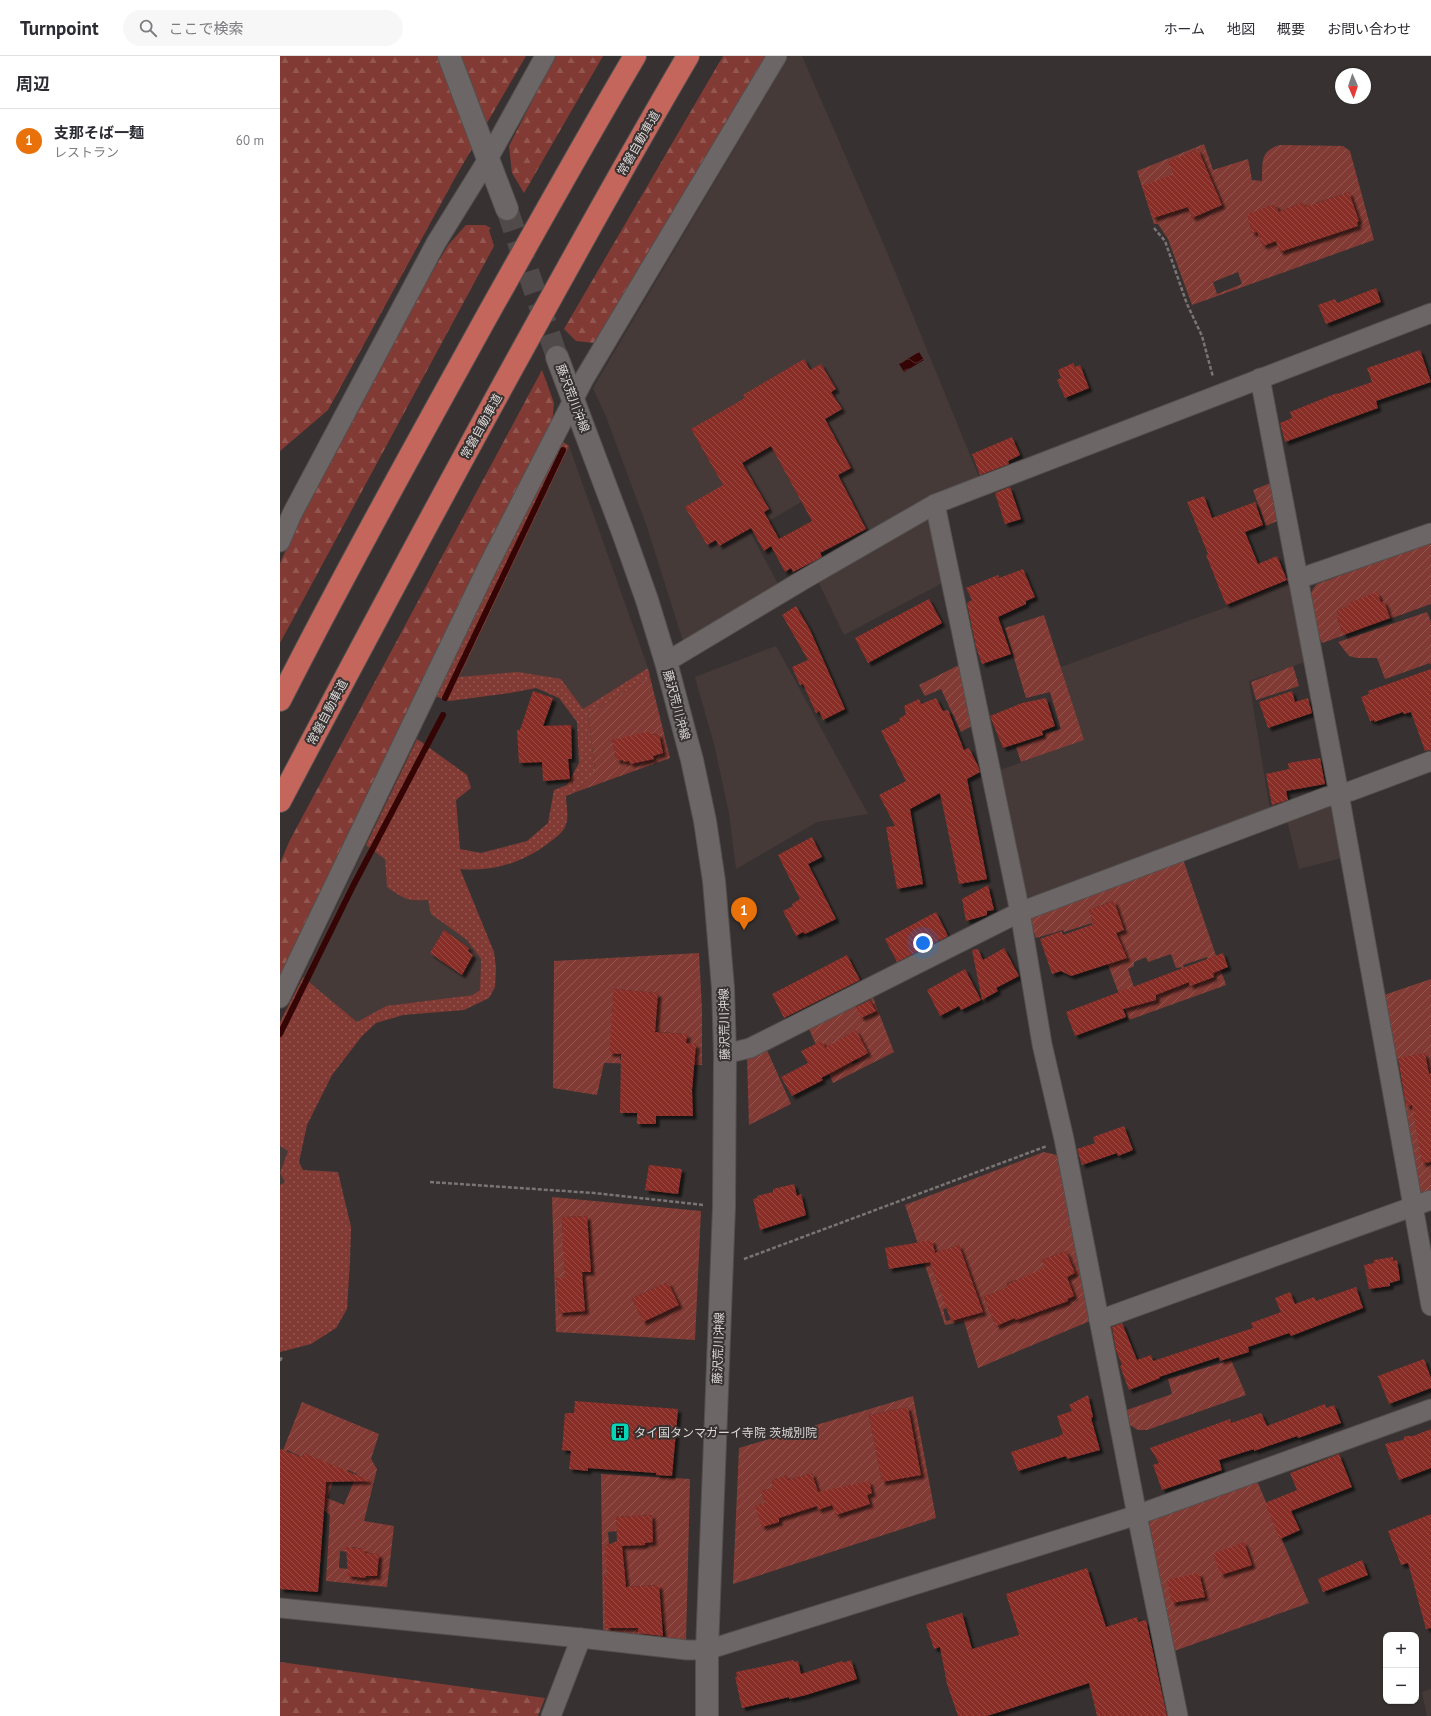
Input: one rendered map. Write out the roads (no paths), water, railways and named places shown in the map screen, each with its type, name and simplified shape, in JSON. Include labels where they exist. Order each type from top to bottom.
[{"type":"highway","points":[[280,700],[321,620],[437,407],[635,56]]},
{"type":"highway","name":"常磐自動車道","points":[[280,801],[481,425],[634,148],[688,56]]},
{"type":"main road","points":[[449,56],[507,209]]},
{"type":"main road","name":"藤沢荒川沖線","points":[[557,357],[624,535],[647,600],[666,662],[692,760],[710,847],[720,937],[725,1054],[724,1207],[707,1650],[707,1716]]},
{"type":"street","points":[[280,542],[286,514],[436,243],[488,159],[545,56]]},
{"type":"street","points":[[280,998],[486,570],[573,400],[590,369],[778,56]]},
{"type":"street","points":[[666,662],[935,504],[1431,313]]},
{"type":"street","points":[[1260,378],[1339,794],[1431,1306]]},
{"type":"street","points":[[935,504],[1020,912],[1042,1044],[1064,1140],[1136,1515],[1178,1716]]},
{"type":"street","points":[[1298,579],[1431,533]]},
{"type":"street","points":[[725,1054],[750,1048],[1020,912],[1431,761]]},
{"type":"street","points":[[1099,1320],[1431,1200]]},
{"type":"street","points":[[280,1608],[687,1650],[707,1650],[1136,1515],[1431,1409]]},
{"type":"street","points":[[550,1716],[581,1638]]},
{"type":"water","points":[[919,352],[924,360],[904,372],[899,364]]},
{"type":"waterway","points":[[445,698],[563,450]]},
{"type":"waterway","points":[[280,1034],[353,886],[443,715]]},
{"type":"tunnel","points":[[507,209],[557,357]]},
{"type":"place","name":"支那そば一麺","points":[[744,930]]},
{"type":"place","name":"タイ国タンマガーイ寺院 茨城別院","points":[[620,1432]]}]
